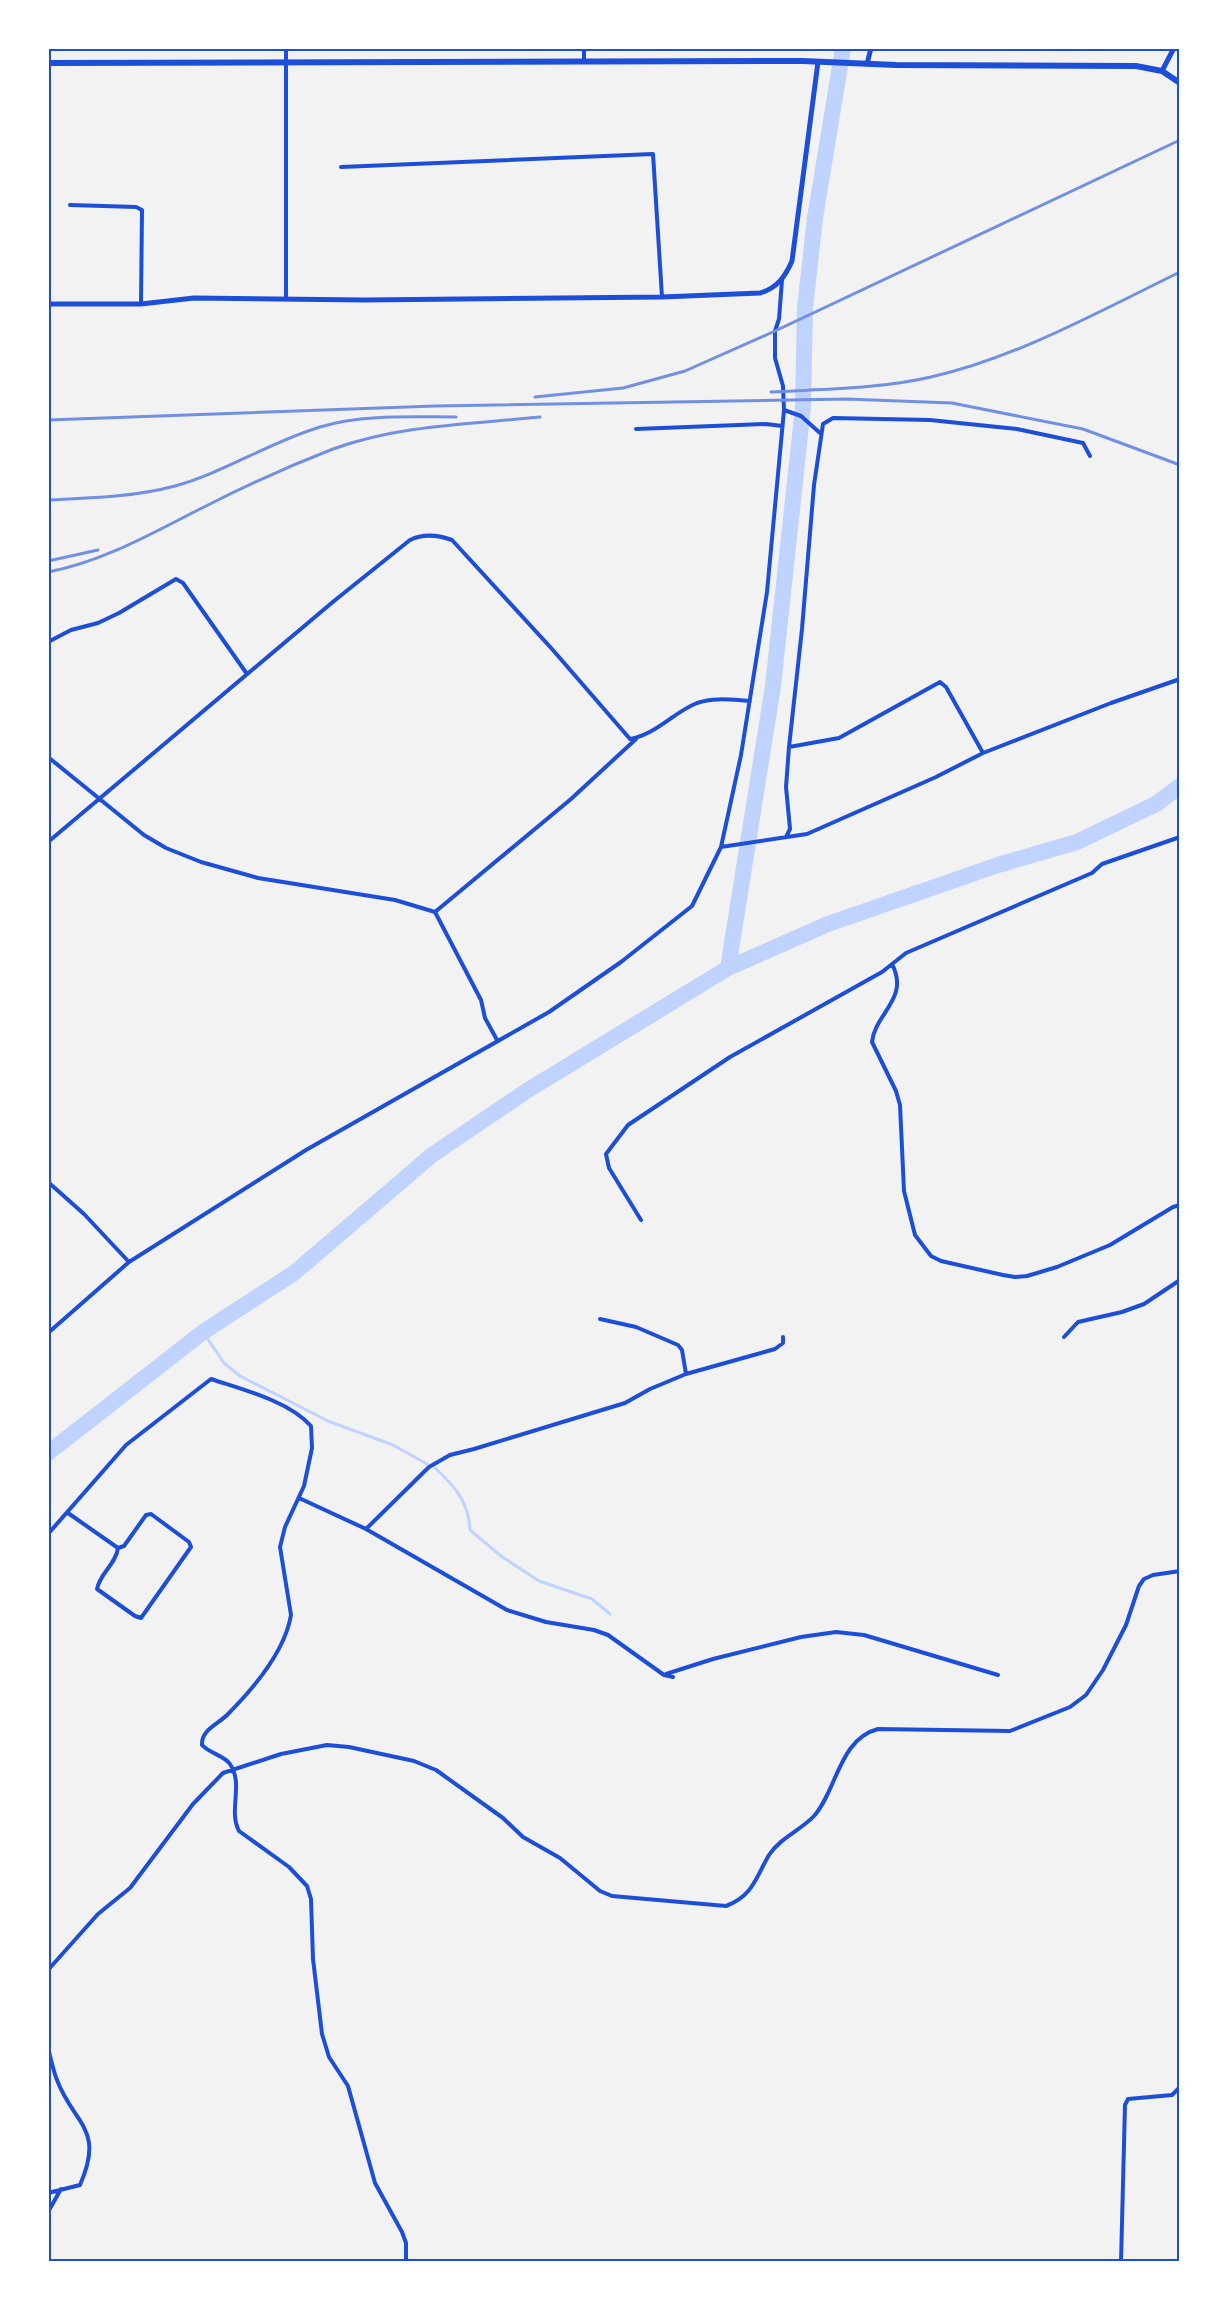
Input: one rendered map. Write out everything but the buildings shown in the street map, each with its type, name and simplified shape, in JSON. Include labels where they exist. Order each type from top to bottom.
[{"type":"main road","points":[[867,64],[871,48]]},
{"type":"main road","points":[[1162,71],[1174,48]]},
{"type":"main road","points":[[48,63],[818,62],[896,65],[1136,66],[1162,71],[1180,83]]},
{"type":"main road","points":[[48,304],[141,304],[194,298],[286,300],[662,297],[769,291],[782,280],[792,261],[818,62]]},
{"type":"street","points":[[286,48],[286,300]]},
{"type":"street","points":[[584,48],[584,62]]},
{"type":"street","points":[[341,166],[653,154],[662,297]]},
{"type":"street","points":[[70,205],[136,207],[142,210],[141,304]]},
{"type":"street","points":[[48,1333],[129,1262],[306,1150],[549,1012],[621,962],[693,906],[721,847],[741,755],[767,592],[784,410],[783,386],[775,358],[775,331],[780,319],[782,280]]},
{"type":"street","points":[[784,410],[801,416],[820,433]]},
{"type":"street","points":[[786,837],[790,829],[786,787],[789,747],[814,485],[823,424],[833,418],[930,420],[1017,429],[1083,443],[1090,456]]},
{"type":"street","points":[[636,429],[766,424],[782,426]]},
{"type":"street","points":[[48,842],[334,601],[410,540],[421,535],[452,540],[552,649],[630,739],[636,738]]},
{"type":"street","points":[[48,642],[70,630],[98,623],[119,613],[176,579],[183,583],[247,674]]},
{"type":"street","points":[[721,847],[807,834],[936,777],[983,753],[1111,703],[1180,680]]},
{"type":"street","points":[[789,747],[839,738],[940,682],[946,687],[983,753]]},
{"type":"street","points":[[435,912],[547,820],[636,738],[697,704],[717,700],[750,701]]},
{"type":"street","points":[[48,757],[144,836],[166,848],[201,862],[258,878],[395,900],[435,912],[481,1000],[485,1018],[497,1040]]},
{"type":"street","points":[[641,1220],[606,1161],[606,1154],[610,1146],[628,1125],[730,1058],[882,972],[906,953],[931,940],[1092,873],[1102,864],[1180,837]]},
{"type":"street","points":[[892,964],[896,976],[894,997],[889,1009],[876,1026],[872,1042],[896,1091],[900,1105],[904,1191],[909,1218],[915,1235],[931,1256],[941,1261],[1003,1275],[1028,1276],[1057,1267],[1110,1245],[1173,1206],[1180,1205]]},
{"type":"street","points":[[48,1182],[84,1214],[129,1262]]},
{"type":"street","points":[[1064,1337],[1078,1322],[1122,1312],[1144,1304],[1180,1280]]},
{"type":"street","points":[[600,1319],[636,1327],[678,1345],[682,1350],[686,1374]]},
{"type":"street","points":[[366,1529],[429,1467],[450,1455],[617,1406],[686,1374],[775,1349],[783,1343],[783,1337]]},
{"type":"street","points":[[48,1534],[126,1445],[211,1379],[280,1405],[299,1415],[311,1426],[313,1436],[310,1462],[280,1546],[291,1615],[289,1625],[271,1662],[255,1683],[227,1715],[201,1739],[202,1745],[208,1751],[228,1761],[232,1770],[237,1789],[235,1824],[239,1831],[289,1867],[308,1886],[313,1919],[313,1959],[319,2021],[325,2046],[335,2068],[348,2086],[375,2183],[402,2232],[406,2244],[406,2262]]},
{"type":"street","points":[[299,1498],[366,1529],[507,1610],[546,1622],[594,1630],[608,1635],[664,1675],[673,1677]]},
{"type":"street","points":[[68,1513],[118,1548]]},
{"type":"street","points":[[151,1514],[189,1542],[191,1547],[141,1618],[97,1589],[98,1583],[117,1556],[118,1548],[124,1546],[146,1515],[151,1514]]},
{"type":"street","points":[[48,1970],[98,1914],[130,1888],[193,1804],[222,1773],[281,1754],[327,1745],[349,1747],[414,1761],[446,1775],[503,1818],[523,1837],[560,1858],[600,1891],[612,1896],[726,1906],[737,1902],[752,1888],[769,1855],[813,1816],[848,1752],[869,1733],[878,1729],[1010,1731],[1070,1707],[1086,1695],[1103,1670],[1126,1625],[1138,1586],[1144,1579],[1153,1575],[1180,1571]]},
{"type":"street","points":[[664,1675],[703,1662],[801,1637],[836,1632],[864,1635],[998,1675]]},
{"type":"street","points":[[48,2048],[56,2079],[89,2136],[86,2172],[80,2185],[48,2193]]},
{"type":"street","points":[[1121,2262],[1125,2105],[1128,2099],[1172,2095],[1180,2088]]},
{"type":"street","points":[[48,2212],[61,2189]]},
{"type":"waterway","points":[[728,968],[773,686],[803,407],[805,308],[815,218],[843,48]]},
{"type":"waterway","points":[[48,1453],[203,1332],[294,1273],[432,1155],[528,1090],[728,968],[828,924],[998,865],[1077,842],[1156,804],[1180,786]]},
{"type":"waterway","points":[[203,1332],[224,1363],[240,1376],[328,1421],[393,1445],[427,1464]]},
{"type":"waterway","points":[[435,1468],[449,1481],[464,1503],[470,1530],[501,1556],[539,1581],[592,1599],[610,1614]]},
{"type":"railway","points":[[535,397],[623,388],[685,371],[775,331],[1180,140]]},
{"type":"railway","points":[[771,392],[892,384],[963,369],[1058,332],[1180,272]]},
{"type":"railway","points":[[48,420],[435,406],[846,399],[952,403],[1083,429],[1180,465]]},
{"type":"railway","points":[[48,500],[128,495],[175,486],[212,473],[301,433],[336,423],[387,417],[456,417]]},
{"type":"railway","points":[[48,572],[108,554],[267,476],[358,441],[409,430],[540,417]]},
{"type":"railway","points":[[48,561],[98,550]]}]
